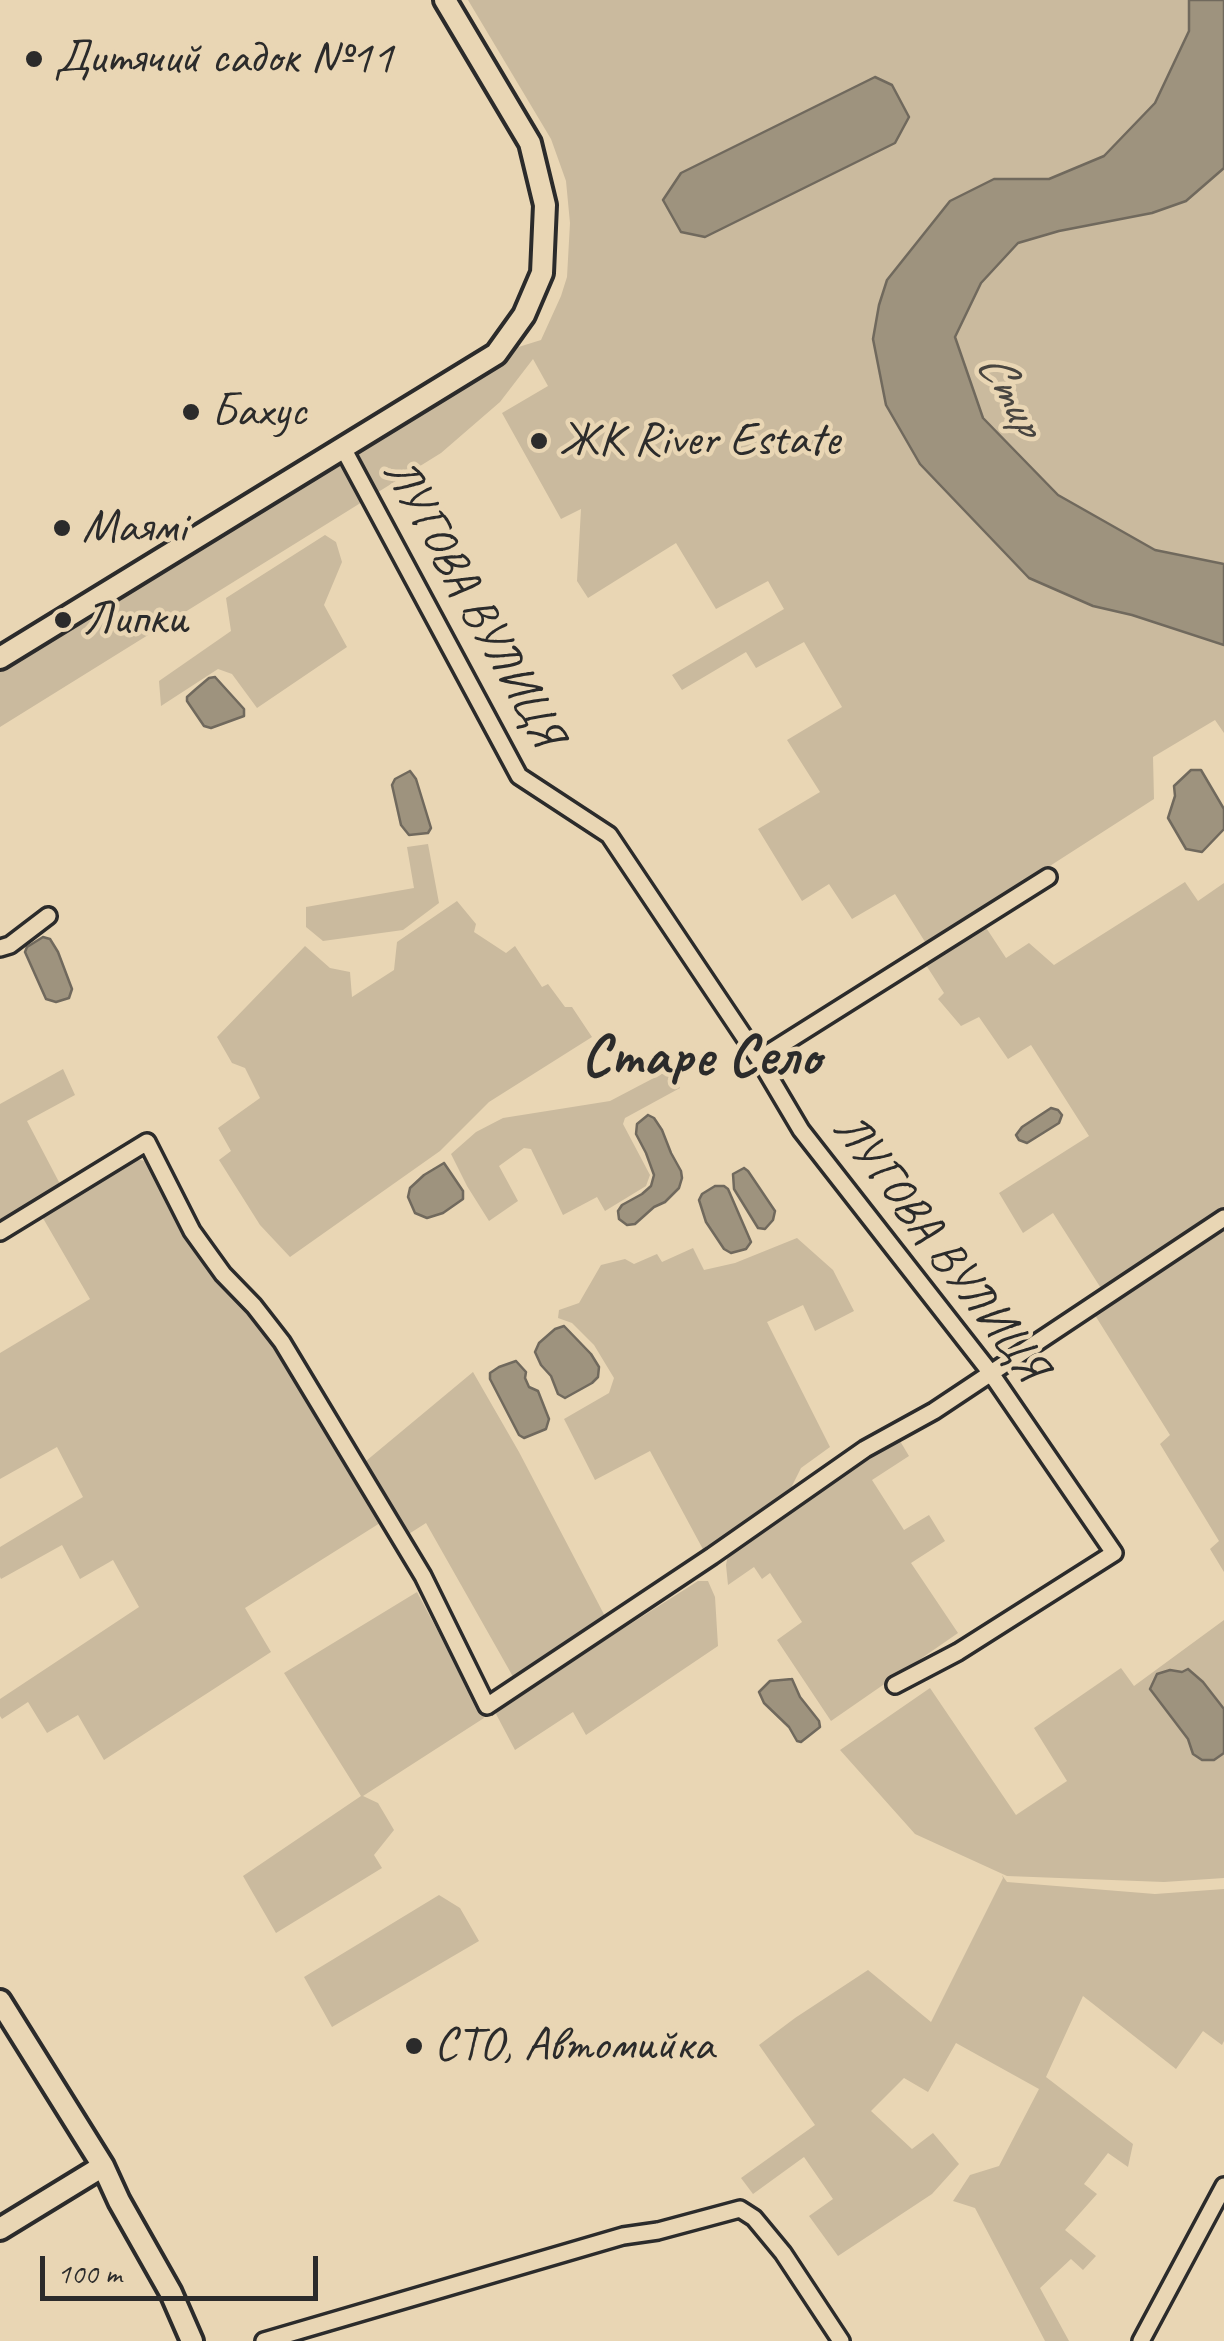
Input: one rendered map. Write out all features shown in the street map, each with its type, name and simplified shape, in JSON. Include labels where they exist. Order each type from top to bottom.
[{"type":"street","points":[[0,658],[496,354],[524,314],[542,272],[544,205],[530,143],[444,0]]},
{"type":"street","name":"ЛУГОВА ВУЛИЦЯ","points":[[344,448],[519,776],[609,835],[759,1059],[801,1130],[990,1372],[1114,1553],[958,1652],[895,1685]]},
{"type":"street","points":[[759,1059],[1048,878]]},
{"type":"street","points":[[0,948],[10,945],[48,916]]},
{"type":"street","points":[[0,1232],[148,1142],[192,1231],[223,1274],[282,1342],[423,1576],[487,1706],[865,1450],[934,1411],[1224,1218]]},
{"type":"street","points":[[0,2001],[102,2166],[171,2292],[192,2341]]},
{"type":"street","points":[[0,2228],[102,2166]]},
{"type":"street","points":[[1141,2341],[1224,2186]]},
{"type":"street","points":[[264,2341],[623,2236],[740,2210],[754,2218],[784,2252],[841,2341]]},
{"type":"shaded area","points":[[468,0],[1189,0],[1189,31],[1155,103],[1104,156],[1049,179],[994,179],[887,280],[1093,606],[1224,645],[1224,733],[1215,720],[1153,757],[1154,799],[927,945],[895,894],[852,919],[829,884],[802,901],[758,829],[820,792],[787,740],[842,707],[804,642],[756,668],[746,652],[682,690],[672,675],[784,609],[768,581],[716,609],[676,543],[588,598],[577,581],[581,509],[561,519],[502,413],[548,386],[533,359],[500,402],[441,453],[0,727],[0,658],[496,354],[541,340],[567,277],[570,223],[566,181],[551,139]]},
{"type":"shaded area","name":"Стир","points":[[1189,0],[1224,0],[1224,168],[1186,201],[1152,213],[1018,243],[981,283],[955,337],[983,418],[1058,495],[1155,550],[1224,564],[1224,645],[1093,606],[1029,578],[920,464],[886,405],[873,339],[887,280],[950,201],[994,179],[1049,179],[1104,156],[1155,103],[1189,31]]},
{"type":"shaded area","points":[[875,77],[892,85],[909,117],[895,143],[705,237],[681,232],[663,200],[681,173]]},
{"type":"shaded area","points":[[1224,168],[1224,564],[1155,550],[1058,495],[983,418],[955,337],[981,283],[1018,243],[1152,213],[1186,201]]},
{"type":"shaded area","points":[[325,535],[336,542],[342,562],[324,605],[347,647],[257,708],[232,674],[218,669],[161,706],[159,681],[231,631],[226,598]]},
{"type":"shaded area","points":[[215,677],[244,709],[244,716],[211,728],[204,726],[187,697]]},
{"type":"shaded area","points":[[1191,770],[1201,770],[1224,809],[1224,829],[1202,852],[1186,849],[1168,818],[1174,786]]},
{"type":"shaded area","points":[[410,771],[431,828],[428,833],[409,835],[401,825],[392,785]]},
{"type":"shaded area","points":[[428,844],[439,903],[403,930],[323,941],[306,927],[306,907],[414,888],[407,847]]},
{"type":"shaded area","points":[[1185,882],[1198,901],[1224,883],[1224,1572],[1210,1549],[1219,1541],[1160,1444],[1170,1435],[1088,1304],[1104,1293],[1053,1213],[1023,1233],[999,1193],[1089,1136],[1031,1045],[1008,1059],[979,1017],[961,1026],[938,999],[944,993],[926,965],[939,951],[983,923],[1006,958],[1029,943],[1054,965]]},
{"type":"shaded area","points":[[457,901],[476,924],[474,932],[506,953],[515,946],[542,987],[548,984],[565,1007],[572,1007],[592,1037],[489,1102],[440,1151],[290,1257],[260,1225],[219,1160],[231,1151],[218,1128],[260,1098],[245,1068],[232,1063],[217,1037],[305,946],[330,968],[350,972],[352,997],[394,970],[397,942]]},
{"type":"shaded area","points":[[43,937],[50,939],[58,952],[72,989],[69,998],[56,1002],[46,999],[25,952]]},
{"type":"shaded area","points":[[63,1069],[75,1095],[27,1121],[60,1184],[0,1220],[0,1104]]},
{"type":"shaded area","points":[[671,1069],[680,1088],[625,1118],[623,1124],[650,1175],[646,1186],[605,1211],[597,1197],[563,1215],[531,1149],[524,1148],[499,1166],[518,1201],[489,1221],[451,1154],[476,1132],[503,1118],[610,1101]]},
{"type":"shaded area","points":[[1051,1108],[1062,1115],[1059,1123],[1027,1143],[1019,1140],[1016,1135],[1022,1127]]},
{"type":"shaded area","points":[[648,1115],[662,1130],[682,1178],[679,1188],[665,1202],[635,1224],[627,1225],[619,1219],[618,1211],[651,1186],[654,1175],[636,1134],[637,1124]]},
{"type":"shaded area","points":[[136,1159],[154,1169],[183,1232],[277,1347],[380,1523],[245,1608],[271,1652],[104,1760],[78,1715],[47,1733],[28,1702],[2,1719],[0,1716],[0,1699],[139,1607],[113,1560],[80,1579],[62,1545],[1,1579],[0,1547],[83,1497],[57,1447],[0,1479],[0,1353],[90,1299],[40,1213],[126,1161]]},
{"type":"shaded area","points":[[444,1163],[463,1191],[463,1199],[443,1213],[427,1218],[415,1213],[408,1197],[410,1188]]},
{"type":"shaded area","points":[[744,1168],[775,1211],[765,1229],[758,1228],[734,1189],[733,1174]]},
{"type":"shaded area","points":[[715,1186],[728,1189],[751,1242],[746,1249],[731,1253],[724,1249],[706,1222],[699,1200]]},
{"type":"shaded area","points":[[797,1238],[833,1270],[854,1311],[815,1331],[803,1305],[767,1322],[830,1447],[801,1468],[791,1488],[705,1553],[650,1451],[595,1480],[564,1419],[609,1393],[614,1378],[594,1345],[572,1323],[558,1318],[559,1310],[579,1303],[601,1265],[625,1259],[634,1264],[657,1254],[662,1262],[693,1248],[704,1270],[735,1263]]},
{"type":"shaded area","points":[[564,1326],[599,1367],[598,1377],[592,1383],[565,1398],[558,1394],[535,1352],[539,1343]]},
{"type":"shaded area","points":[[516,1361],[526,1372],[529,1387],[538,1391],[549,1419],[546,1429],[524,1438],[490,1379],[490,1373]]},
{"type":"shaded area","points":[[473,1372],[608,1622],[516,1682],[426,1523],[404,1537],[364,1470],[366,1461]]},
{"type":"shaded area","points":[[897,1436],[909,1456],[872,1480],[904,1530],[929,1515],[945,1541],[911,1563],[958,1633],[831,1721],[777,1640],[802,1622],[770,1573],[762,1579],[754,1567],[728,1585],[729,1550]]},
{"type":"shaded area","points":[[698,1581],[708,1581],[715,1597],[718,1646],[586,1735],[573,1712],[515,1750],[496,1714],[498,1708]]},
{"type":"shaded area","points":[[417,1592],[484,1718],[363,1796],[378,1803],[394,1830],[374,1855],[382,1868],[276,1933],[243,1876],[361,1796],[284,1673]]},
{"type":"shaded area","points":[[1224,1620],[1224,1878],[1164,1882],[1007,1876],[915,1834],[840,1750],[930,1688],[1016,1815],[1067,1781],[1034,1728],[1121,1668],[1134,1686]]},
{"type":"shaded area","points":[[1188,1669],[1224,1709],[1224,1753],[1214,1760],[1202,1760],[1193,1754],[1188,1739],[1150,1689],[1157,1674]]},
{"type":"shaded area","points":[[792,1679],[820,1727],[801,1742],[764,1703],[759,1692],[770,1681]]},
{"type":"shaded area","points":[[1002,1875],[1007,1882],[1155,1894],[1224,1889],[1222,2045],[1203,2031],[1176,2069],[1083,1996],[1046,2077],[1133,2144],[1128,2167],[1108,2153],[1084,2184],[1097,2194],[1065,2230],[1096,2256],[1083,2270],[1071,2259],[1040,2288],[1069,2341],[1045,2341],[975,2208],[953,2201],[970,2175],[999,2166],[1039,2089],[956,2043],[928,2092],[904,2078],[871,2111],[912,2149],[933,2133],[959,2164],[932,2194],[838,2256],[809,2216],[833,2199],[804,2157],[753,2194],[741,2178],[815,2125],[759,2045],[868,1970],[931,2022]]},
{"type":"shaded area","points":[[439,1895],[460,1908],[479,1941],[332,2027],[304,1977]]},
{"type":"place","name":"Дитячий садок №11","points":[[34,59]]},
{"type":"place","name":"Бахус","points":[[191,412]]},
{"type":"place","name":"ЖК River Estate","points":[[539,441]]},
{"type":"place","name":"Маямі","points":[[62,528]]},
{"type":"place","name":"Липки","points":[[63,620]]},
{"type":"place","name":"СТО, Автомийка","points":[[414,2046]]},
{"type":"district","name":"Старе Село","points":[[701,1059]]}]
